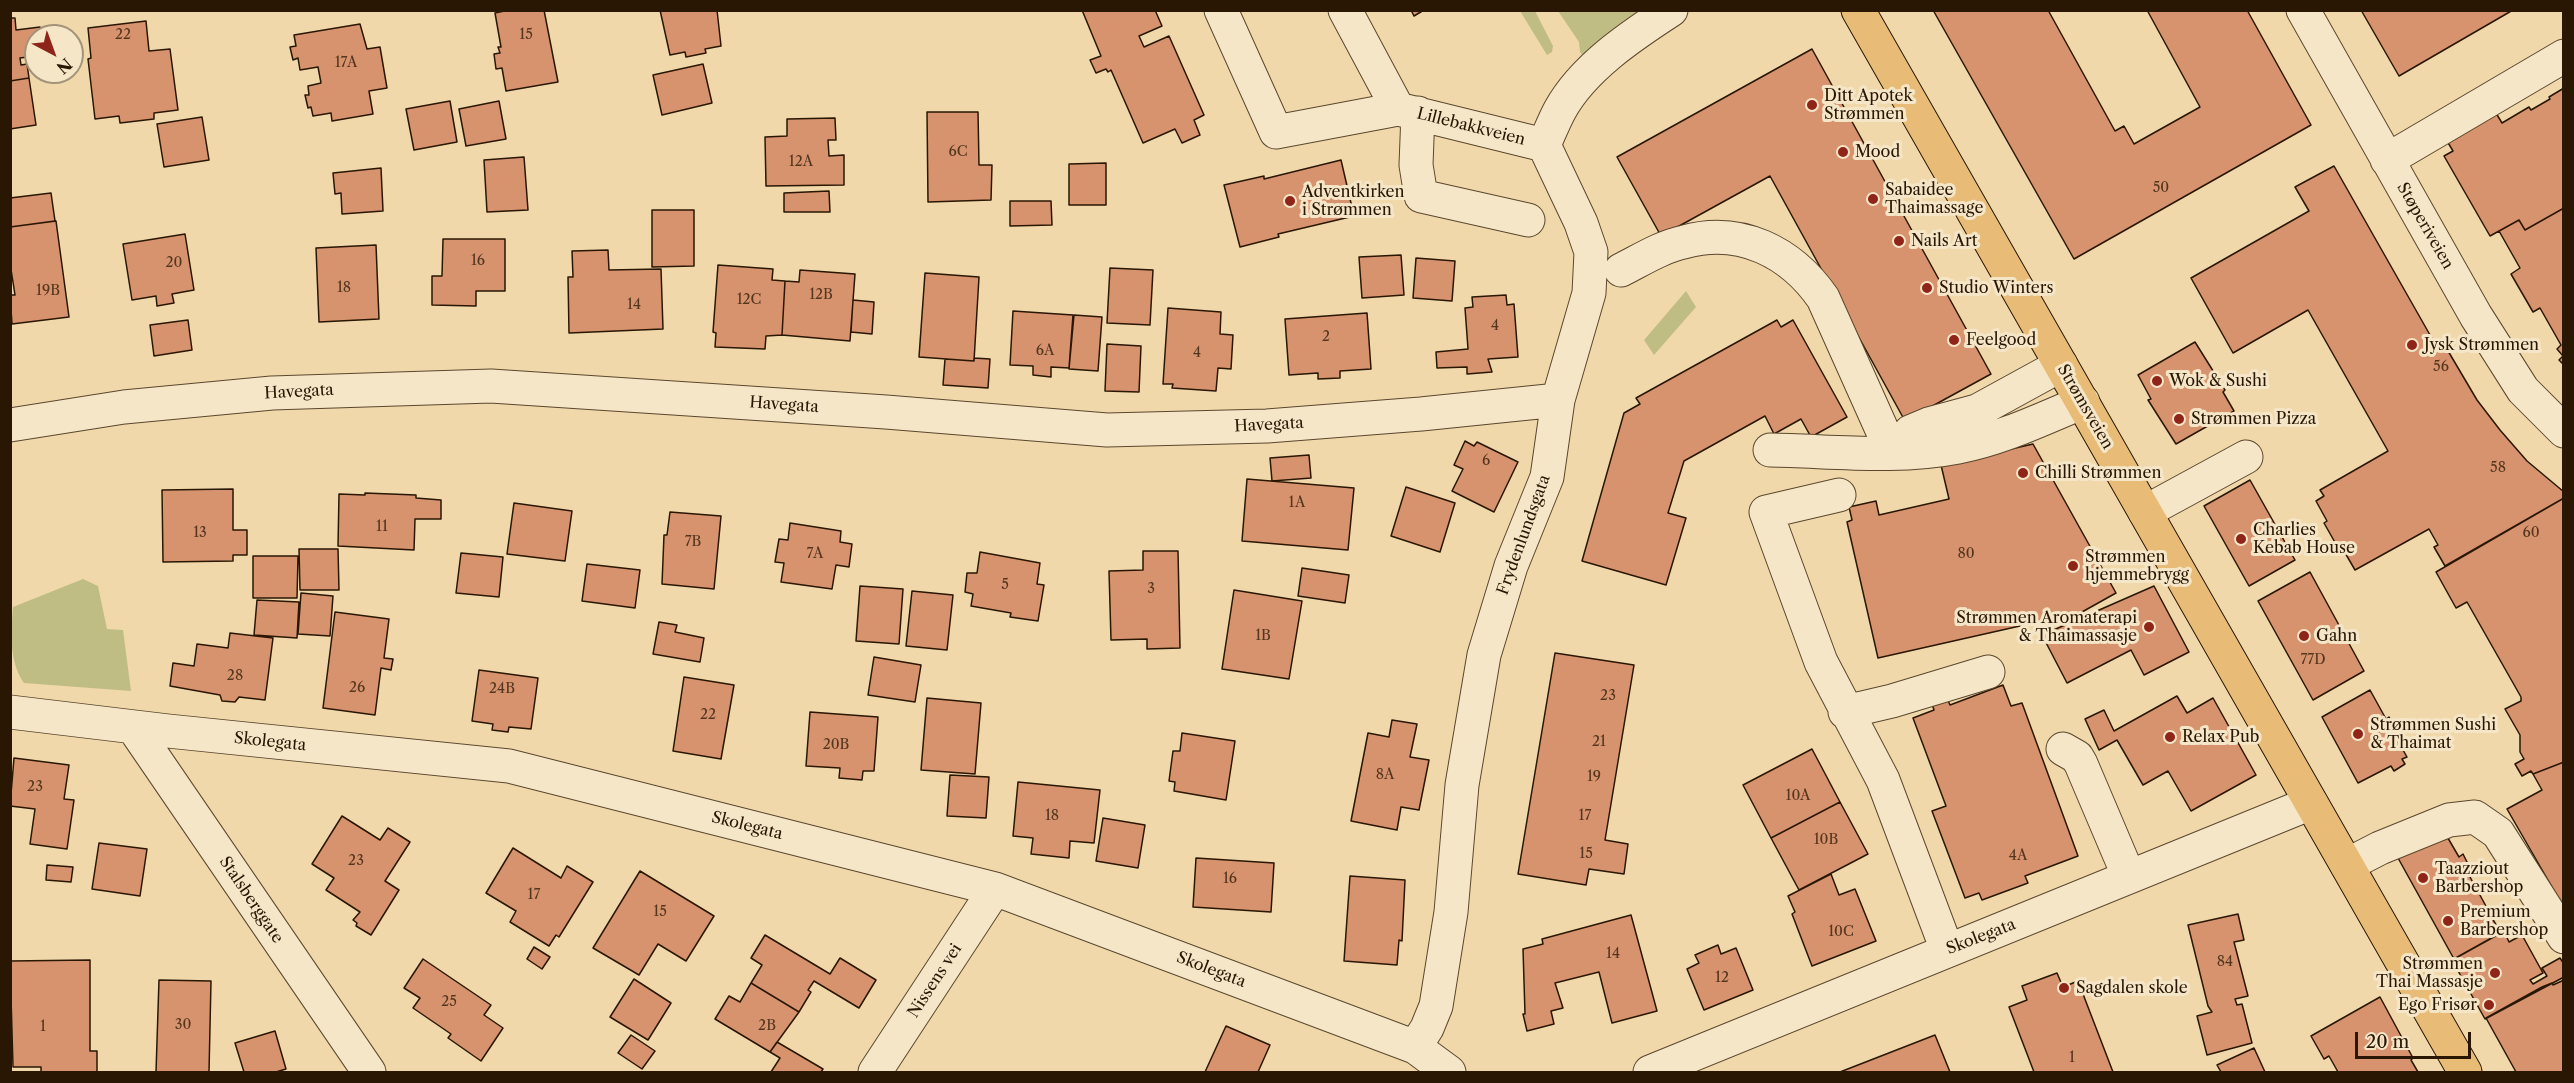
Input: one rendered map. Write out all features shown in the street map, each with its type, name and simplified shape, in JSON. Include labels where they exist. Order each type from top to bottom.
[{"type":"main road","name":"Strømsveien","points":[[1858,10],[2466,1072]]},
{"type":"street","points":[[1221,10],[1276,132],[1408,111]]},
{"type":"street","points":[[1345,10],[1408,111],[1421,195],[1528,220]]},
{"type":"street","points":[[1544,145],[1560,109],[1587,75],[1623,41],[1671,10]]},
{"type":"street","name":"Støperiveien","points":[[2303,10],[2503,360],[2523,390],[2564,431]]},
{"type":"street","points":[[2387,160],[2564,56]]},
{"type":"street","name":"Lillebakkveien","points":[[1408,111],[1544,145]]},
{"type":"street","name":"Frydenlundsgata","points":[[1415,1047],[1427,1028],[1436,1006],[1451,912],[1462,786],[1484,655],[1511,566],[1546,477],[1558,400],[1589,293],[1592,252],[1581,223],[1544,145]]},
{"type":"street","points":[[1621,270],[1662,249],[1709,237],[1745,241],[1767,249],[1789,261],[1808,277],[1823,298],[1901,442]]},
{"type":"street","points":[[1901,442],[1929,424],[1977,411],[2061,365]]},
{"type":"street","name":"Havegata","points":[[10,425],[124,407],[272,393],[491,386],[874,411],[1107,430],[1267,426],[1558,400]]},
{"type":"street","points":[[1770,450],[1901,442],[1958,447],[2006,433],[2083,402]]},
{"type":"street","points":[[2145,512],[2246,457]]},
{"type":"street","points":[[1839,495],[1766,512],[1821,662],[1882,780],[1947,950]]},
{"type":"street","points":[[1845,711],[1893,701],[1988,672]]},
{"type":"street","name":"Skolegata","points":[[10,712],[133,728],[510,766],[995,889],[1415,1047],[1449,1072]]},
{"type":"street","name":"Stalsberggate","points":[[133,728],[369,1072]]},
{"type":"street","points":[[2063,749],[2078,757],[2129,877]]},
{"type":"street","name":"Skolegata","points":[[1650,1072],[2312,803]]},
{"type":"street","points":[[2347,866],[2380,848],[2449,820],[2475,817],[2498,833],[2564,937]]},
{"type":"street","name":"Nissens vei","points":[[875,1072],[995,889]]},
{"type":"shaded area","points":[[1520,11],[1535,11],[1553,46],[1552,52],[1547,55]]},
{"type":"shaded area","points":[[1558,11],[1639,11],[1583,56],[1579,42]]},
{"type":"shaded area","points":[[1686,291],[1696,307],[1654,355],[1644,340]]},
{"type":"shaded area","points":[[83,579],[98,586],[107,629],[123,630],[131,691],[24,683],[19,675],[12,646],[13,607]]},
{"type":"building","points":[[509,10],[544,10],[558,82],[506,91],[502,68],[496,69],[494,54],[500,53],[498,47],[501,47],[495,13]]},
{"type":"building","points":[[660,10],[717,10],[721,46],[705,49],[706,53],[686,57],[685,52],[670,55]]},
{"type":"building","points":[[1082,10],[1155,10],[1162,26],[1139,36],[1144,47],[1169,36],[1204,115],[1194,120],[1200,135],[1182,143],[1175,129],[1143,143],[1111,70],[1108,72],[1106,69],[1096,73],[1090,60],[1101,56]]},
{"type":"building","points":[[1411,10],[1424,10],[1414,16]]},
{"type":"building","points":[[1933,10],[2048,10],[2115,131],[2124,126],[2134,144],[2200,107],[2147,10],[2247,10],[2311,125],[2074,259]]},
{"type":"building","points":[[2361,10],[2513,10],[2399,76]]},
{"type":"building","points":[[10,18],[15,18],[16,30],[24,29],[24,58],[20,58],[21,65],[24,64],[24,79],[10,81]]},
{"type":"building","points":[[146,21],[149,51],[170,49],[178,110],[154,113],[154,119],[120,123],[119,116],[95,119],[88,59],[91,58],[88,28]]},
{"type":"building","points":[[360,24],[367,49],[380,47],[387,88],[369,91],[373,114],[332,121],[331,113],[313,116],[311,107],[308,108],[305,95],[309,95],[308,86],[321,83],[318,67],[300,70],[298,58],[293,60],[290,47],[296,46],[294,35]]},
{"type":"building","points":[[1812,49],[1991,374],[1905,421],[1770,176],[1661,236],[1617,157]]},
{"type":"building","points":[[703,64],[712,103],[662,115],[653,75]]},
{"type":"building","points":[[24,79],[24,84],[30,84],[36,125],[10,129],[10,81]]},
{"type":"building","points":[[2564,88],[2564,208],[2525,230],[2519,220],[2490,236],[2444,156],[2453,151],[2447,141],[2496,113],[2502,123],[2529,107],[2531,110]]},
{"type":"building","points":[[450,101],[457,142],[414,150],[406,109]]},
{"type":"building","points":[[499,101],[506,139],[466,146],[459,109]]},
{"type":"building","points":[[927,112],[978,112],[979,165],[992,165],[991,200],[928,202]]},
{"type":"building","points":[[202,117],[209,160],[164,167],[157,124]]},
{"type":"building","points":[[835,118],[836,140],[828,140],[829,156],[844,155],[844,185],[766,186],[765,137],[787,136],[787,119]]},
{"type":"building","points":[[524,157],[528,210],[487,212],[484,160]]},
{"type":"building","name":"Adventkirken i Strømmen","points":[[1341,160],[1354,216],[1278,234],[1279,237],[1240,247],[1224,185],[1264,176],[1264,179]]},
{"type":"building","points":[[1106,163],[1106,205],[1069,205],[1069,164]]},
{"type":"building","points":[[2334,166],[2434,342],[2441,339],[2477,400],[2500,430],[2527,461],[2564,492],[2564,498],[2445,566],[2434,547],[2438,545],[2429,529],[2355,570],[2344,551],[2341,553],[2324,523],[2327,521],[2316,501],[2324,496],[2320,490],[2388,451],[2308,310],[2233,353],[2191,278],[2309,211],[2295,187]]},
{"type":"building","points":[[381,168],[383,211],[342,214],[341,193],[335,194],[333,173]]},
{"type":"building","points":[[829,191],[830,212],[784,212],[784,193]]},
{"type":"building","points":[[51,193],[55,221],[10,227],[10,198]]},
{"type":"building","points":[[1010,201],[1051,201],[1052,225],[1010,226]]},
{"type":"building","points":[[2564,208],[2564,365],[2559,360],[2563,356],[2557,349],[2561,345],[2540,308],[2533,312],[2511,274],[2520,268],[2499,231],[2519,220],[2525,230]]},
{"type":"building","points":[[652,210],[694,210],[694,266],[652,267]]},
{"type":"building","points":[[56,221],[69,317],[12,324],[10,295],[15,295],[10,263],[10,227]]},
{"type":"building","points":[[185,234],[194,290],[172,294],[174,303],[157,306],[156,296],[132,300],[123,244]]},
{"type":"building","points":[[443,239],[505,239],[505,291],[476,291],[476,306],[432,305],[432,276],[442,276]]},
{"type":"building","points":[[376,245],[379,319],[319,322],[316,248]]},
{"type":"building","points":[[608,250],[609,270],[661,269],[663,329],[569,333],[568,277],[573,277],[572,251]]},
{"type":"building","points":[[1401,255],[1404,295],[1362,298],[1359,257]]},
{"type":"building","points":[[1416,258],[1455,261],[1452,301],[1413,298]]},
{"type":"building","points":[[718,265],[773,269],[772,280],[785,281],[782,335],[766,336],[765,349],[715,347],[716,333],[713,332]]},
{"type":"building","points":[[1110,268],[1153,270],[1150,325],[1107,323]]},
{"type":"building","points":[[800,270],[855,274],[850,341],[782,335],[785,281],[799,282]]},
{"type":"building","points":[[925,273],[979,277],[974,361],[919,357]]},
{"type":"building","points":[[1506,295],[1507,305],[1514,304],[1518,357],[1488,359],[1492,372],[1467,374],[1467,367],[1437,368],[1436,352],[1468,349],[1465,308],[1473,307],[1472,297]]},
{"type":"building","points":[[853,300],[874,302],[872,334],[851,332]]},
{"type":"building","points":[[1168,308],[1221,312],[1220,334],[1233,335],[1231,369],[1218,368],[1216,391],[1172,388],[1173,384],[1163,384]]},
{"type":"building","points":[[1013,311],[1073,315],[1069,368],[1051,367],[1051,377],[1033,375],[1033,366],[1010,365]]},
{"type":"building","points":[[1367,313],[1371,369],[1340,371],[1340,378],[1318,379],[1318,373],[1289,375],[1285,319]]},
{"type":"building","points":[[1074,315],[1102,317],[1098,371],[1069,369]]},
{"type":"building","points":[[188,320],[192,350],[154,356],[150,325]]},
{"type":"building","points":[[1777,320],[1781,327],[1793,320],[1847,417],[1811,437],[1801,419],[1774,434],[1765,416],[1684,461],[1668,513],[1686,518],[1666,585],[1582,561],[1624,413],[1640,404],[1636,398]]},
{"type":"building","points":[[2195,342],[2225,390],[2223,392],[2234,411],[2176,444],[2148,400],[2151,399],[2138,375]]},
{"type":"building","points":[[1107,344],[1141,346],[1139,392],[1105,391]]},
{"type":"building","points":[[974,358],[990,359],[988,388],[943,385],[945,359],[974,361]]},
{"type":"building","points":[[1465,441],[1474,446],[1477,442],[1518,462],[1494,512],[1452,491],[1463,469],[1454,465]]},
{"type":"building","points":[[2033,444],[2116,593],[2082,612],[1878,658],[1847,522],[1852,520],[1849,507],[1876,501],[1879,515],[1949,499],[1941,465]]},
{"type":"building","points":[[1309,455],[1311,478],[1272,481],[1270,458]]},
{"type":"building","points":[[1247,479],[1354,488],[1348,550],[1242,541]]},
{"type":"building","points":[[2250,480],[2295,560],[2249,586],[2204,506]]},
{"type":"building","points":[[1406,487],[1455,503],[1440,552],[1391,536]]},
{"type":"building","points":[[233,489],[233,530],[247,530],[247,555],[233,555],[233,561],[163,562],[162,490]]},
{"type":"building","points":[[365,493],[416,495],[416,498],[441,500],[441,519],[415,519],[414,550],[338,546],[339,494],[365,495]]},
{"type":"building","points":[[2564,498],[2564,762],[2533,774],[2531,771],[2522,776],[2515,764],[2524,759],[2520,752],[2520,735],[2505,709],[2521,701],[2521,697],[2467,602],[2456,608],[2436,572]]},
{"type":"building","points":[[514,503],[572,511],[565,561],[507,554]]},
{"type":"building","points":[[670,512],[721,516],[714,589],[662,584],[664,535],[667,535]]},
{"type":"building","points":[[790,523],[841,531],[840,542],[852,544],[849,567],[836,565],[832,589],[781,582],[784,563],[775,562],[779,539],[788,540]]},
{"type":"building","points":[[299,549],[338,549],[339,590],[300,590]]},
{"type":"building","points":[[1143,551],[1178,551],[1180,648],[1147,649],[1147,639],[1111,640],[1109,571],[1143,570]]},
{"type":"building","points":[[980,552],[1040,563],[1037,584],[1044,585],[1038,621],[1010,617],[1011,613],[971,606],[973,594],[965,592],[967,573],[977,573]]},
{"type":"building","points":[[461,553],[503,557],[499,597],[456,593]]},
{"type":"building","points":[[253,556],[298,556],[297,598],[253,598]]},
{"type":"building","points":[[587,564],[640,570],[635,608],[582,601]]},
{"type":"building","points":[[1302,568],[1349,575],[1345,603],[1298,596]]},
{"type":"building","points":[[2310,572],[2364,671],[2313,700],[2258,601]]},
{"type":"building","points":[[860,586],[903,589],[899,644],[856,641]]},
{"type":"building","points":[[2154,586],[2189,652],[2144,675],[2131,650],[2067,683],[2042,635]]},
{"type":"building","points":[[1234,590],[1302,601],[1289,679],[1222,669]]},
{"type":"building","points":[[912,591],[953,595],[947,650],[906,646]]},
{"type":"building","points":[[301,593],[333,596],[330,636],[298,634]]},
{"type":"building","points":[[257,600],[299,602],[297,638],[254,635]]},
{"type":"building","points":[[335,612],[389,619],[384,658],[393,659],[391,670],[381,668],[375,715],[323,708]]},
{"type":"building","points":[[659,622],[677,625],[675,632],[704,638],[700,662],[653,654]]},
{"type":"building","points":[[230,633],[273,638],[265,700],[239,697],[235,702],[222,701],[220,695],[170,686],[173,663],[194,666],[197,644],[228,648]]},
{"type":"building","points":[[1555,653],[1634,665],[1605,840],[1628,844],[1624,874],[1589,869],[1586,885],[1518,874]]},
{"type":"building","points":[[874,657],[921,665],[915,702],[868,695]]},
{"type":"building","points":[[479,670],[538,678],[531,729],[509,727],[508,732],[492,730],[493,724],[472,721]]},
{"type":"building","points":[[684,677],[734,685],[721,759],[673,751]]},
{"type":"building","points":[[2003,685],[2011,706],[2022,703],[2078,856],[2025,876],[2028,883],[1982,900],[1979,893],[1965,898],[1932,811],[1946,806],[1913,718],[1934,710],[1932,704],[1947,698],[1950,705]]},
{"type":"building","points":[[2370,690],[2386,719],[2389,717],[2394,727],[2391,729],[2407,757],[2402,759],[2405,764],[2394,771],[2391,766],[2358,783],[2322,717]]},
{"type":"building","points":[[2177,696],[2187,713],[2213,698],[2256,775],[2191,811],[2168,771],[2143,785],[2117,740],[2099,750],[2085,719],[2104,710],[2114,731]]},
{"type":"building","points":[[927,698],[981,703],[975,774],[921,770]]},
{"type":"building","points":[[810,712],[878,717],[874,771],[863,771],[862,780],[839,778],[840,768],[806,766]]},
{"type":"building","points":[[1392,720],[1417,724],[1410,757],[1429,760],[1419,810],[1401,807],[1397,830],[1351,821],[1368,733],[1389,737]]},
{"type":"building","points":[[1182,733],[1235,741],[1226,800],[1174,791],[1175,782],[1169,781],[1173,751],[1180,751]]},
{"type":"building","points":[[1812,749],[1840,802],[1771,838],[1743,785]]},
{"type":"building","points":[[14,758],[69,765],[64,799],[74,800],[67,849],[30,844],[35,809],[10,806]]},
{"type":"building","points":[[2564,762],[2564,908],[2507,809],[2542,790],[2533,774]]},
{"type":"building","points":[[950,775],[989,777],[986,818],[947,816]]},
{"type":"building","points":[[1018,782],[1100,790],[1094,843],[1070,841],[1069,858],[1031,854],[1033,838],[1013,836]]},
{"type":"building","points":[[1840,802],[1868,854],[1799,890],[1771,838]]},
{"type":"building","points":[[342,816],[380,840],[388,828],[410,842],[385,881],[399,890],[371,935],[356,926],[357,923],[353,920],[360,912],[326,890],[334,878],[312,864]]},
{"type":"building","points":[[1103,818],[1145,825],[1138,868],[1096,861]]},
{"type":"building","points":[[2445,833],[2459,857],[2463,854],[2468,864],[2464,866],[2487,908],[2491,906],[2496,915],[2492,918],[2501,933],[2454,959],[2398,858]]},
{"type":"building","points":[[99,843],[147,849],[140,896],[92,889]]},
{"type":"building","points":[[513,848],[561,878],[567,866],[593,882],[559,937],[556,935],[549,946],[510,922],[516,911],[486,893]]},
{"type":"building","points":[[1196,858],[1274,863],[1271,912],[1193,907]]},
{"type":"building","points":[[47,865],[73,867],[71,882],[46,880]]},
{"type":"building","points":[[640,871],[714,916],[686,961],[658,944],[639,975],[593,948]]},
{"type":"building","points":[[1831,874],[1839,895],[1855,889],[1876,941],[1812,966],[1792,914],[1795,912],[1788,896]]},
{"type":"building","points":[[1350,876],[1405,880],[1402,941],[1399,940],[1397,965],[1344,961]]},
{"type":"building","points":[[2238,914],[2244,940],[2234,942],[2248,996],[2235,999],[2237,1005],[2242,1004],[2252,1043],[2207,1055],[2197,1016],[2212,1012],[2208,1006],[2188,925]]},
{"type":"building","points":[[1631,915],[1657,1011],[1612,1023],[1599,972],[1555,983],[1563,1008],[1551,1011],[1554,1024],[1527,1031],[1523,1014],[1525,1014],[1523,949],[1543,944],[1542,939]]},
{"type":"building","points":[[2504,931],[2509,942],[2522,935],[2543,973],[2530,980],[2533,984],[2547,976],[2542,968],[2560,958],[2564,964],[2564,977],[2485,1019],[2452,960]]},
{"type":"building","points":[[765,935],[830,974],[840,958],[876,980],[859,1008],[814,981],[808,990],[811,992],[799,1012],[751,983],[762,965],[751,958]]},
{"type":"building","points":[[1718,945],[1721,954],[1736,948],[1753,990],[1704,1010],[1687,969],[1699,963],[1695,955]]},
{"type":"building","points":[[534,947],[550,957],[542,969],[527,959]]},
{"type":"building","points":[[423,959],[491,1005],[484,1015],[503,1028],[481,1061],[448,1038],[451,1034],[413,1008],[420,998],[404,988]]},
{"type":"building","points":[[90,960],[90,1051],[97,1051],[97,1072],[41,1072],[41,1067],[13,1067],[10,961]]},
{"type":"building","points":[[2057,973],[2063,987],[2078,981],[2113,1072],[2034,1072],[2009,1007],[2027,1000],[2022,986]]},
{"type":"building","points":[[634,979],[671,1003],[648,1040],[610,1017]]},
{"type":"building","points":[[159,980],[211,981],[209,1072],[156,1072]]},
{"type":"building","points":[[2564,980],[2564,1072],[2516,1072],[2486,1018],[2542,987]]},
{"type":"building","points":[[751,983],[799,1012],[770,1052],[715,1019],[729,996],[740,1002]]},
{"type":"building","points":[[2380,997],[2413,1058],[2411,1060],[2418,1072],[2338,1072],[2329,1056],[2324,1059],[2311,1036]]},
{"type":"building","points":[[1226,1026],[1270,1045],[1258,1072],[1205,1072]]},
{"type":"building","points":[[275,1031],[286,1069],[276,1072],[244,1072],[235,1043]]},
{"type":"building","points":[[631,1035],[655,1051],[642,1069],[618,1053]]},
{"type":"building","points":[[1935,1035],[1950,1072],[1840,1072]]},
{"type":"building","points":[[777,1042],[823,1069],[821,1072],[771,1072],[780,1058],[770,1052]]},
{"type":"building","points":[[2254,1048],[2265,1072],[2221,1072],[2217,1065]]},
{"type":"place","name":"Ditt Apotek Strømmen","points":[[1812,105]]},
{"type":"place","name":"Mood","points":[[1843,152]]},
{"type":"place","name":"Sabaidee Thaimassage","points":[[1873,199]]},
{"type":"place","name":"Adventkirken i Strømmen","points":[[1290,201]]},
{"type":"place","name":"Nails Art","points":[[1899,241]]},
{"type":"place","name":"Studio Winters","points":[[1927,288]]},
{"type":"place","name":"Feelgood","points":[[1954,340]]},
{"type":"place","name":"Jysk Strømmen","points":[[2412,345]]},
{"type":"place","name":"Wok & Sushi","points":[[2157,381]]},
{"type":"place","name":"Strømmen Pizza","points":[[2179,419]]},
{"type":"place","name":"Chilli Strømmen","points":[[2023,473]]},
{"type":"place","name":"Charlies Kebab House","points":[[2241,539]]},
{"type":"place","name":"Strømmen hjemmebrygg","points":[[2073,566]]},
{"type":"place","name":"Strømmen Aromaterapi & Thaimassasje","points":[[2149,627]]},
{"type":"place","name":"Gahn","points":[[2304,636]]},
{"type":"place","name":"Strømmen Sushi & Thaimat","points":[[2358,734]]},
{"type":"place","name":"Relax Pub","points":[[2170,737]]},
{"type":"place","name":"Taazziout Barbershop","points":[[2423,878]]},
{"type":"place","name":"Premium Barbershop","points":[[2448,921]]},
{"type":"place","name":"Strømmen Thai Massasje","points":[[2495,973]]},
{"type":"place","name":"Sagdalen skole","points":[[2064,988]]},
{"type":"place","name":"Ego Frisør","points":[[2489,1005]]}]
